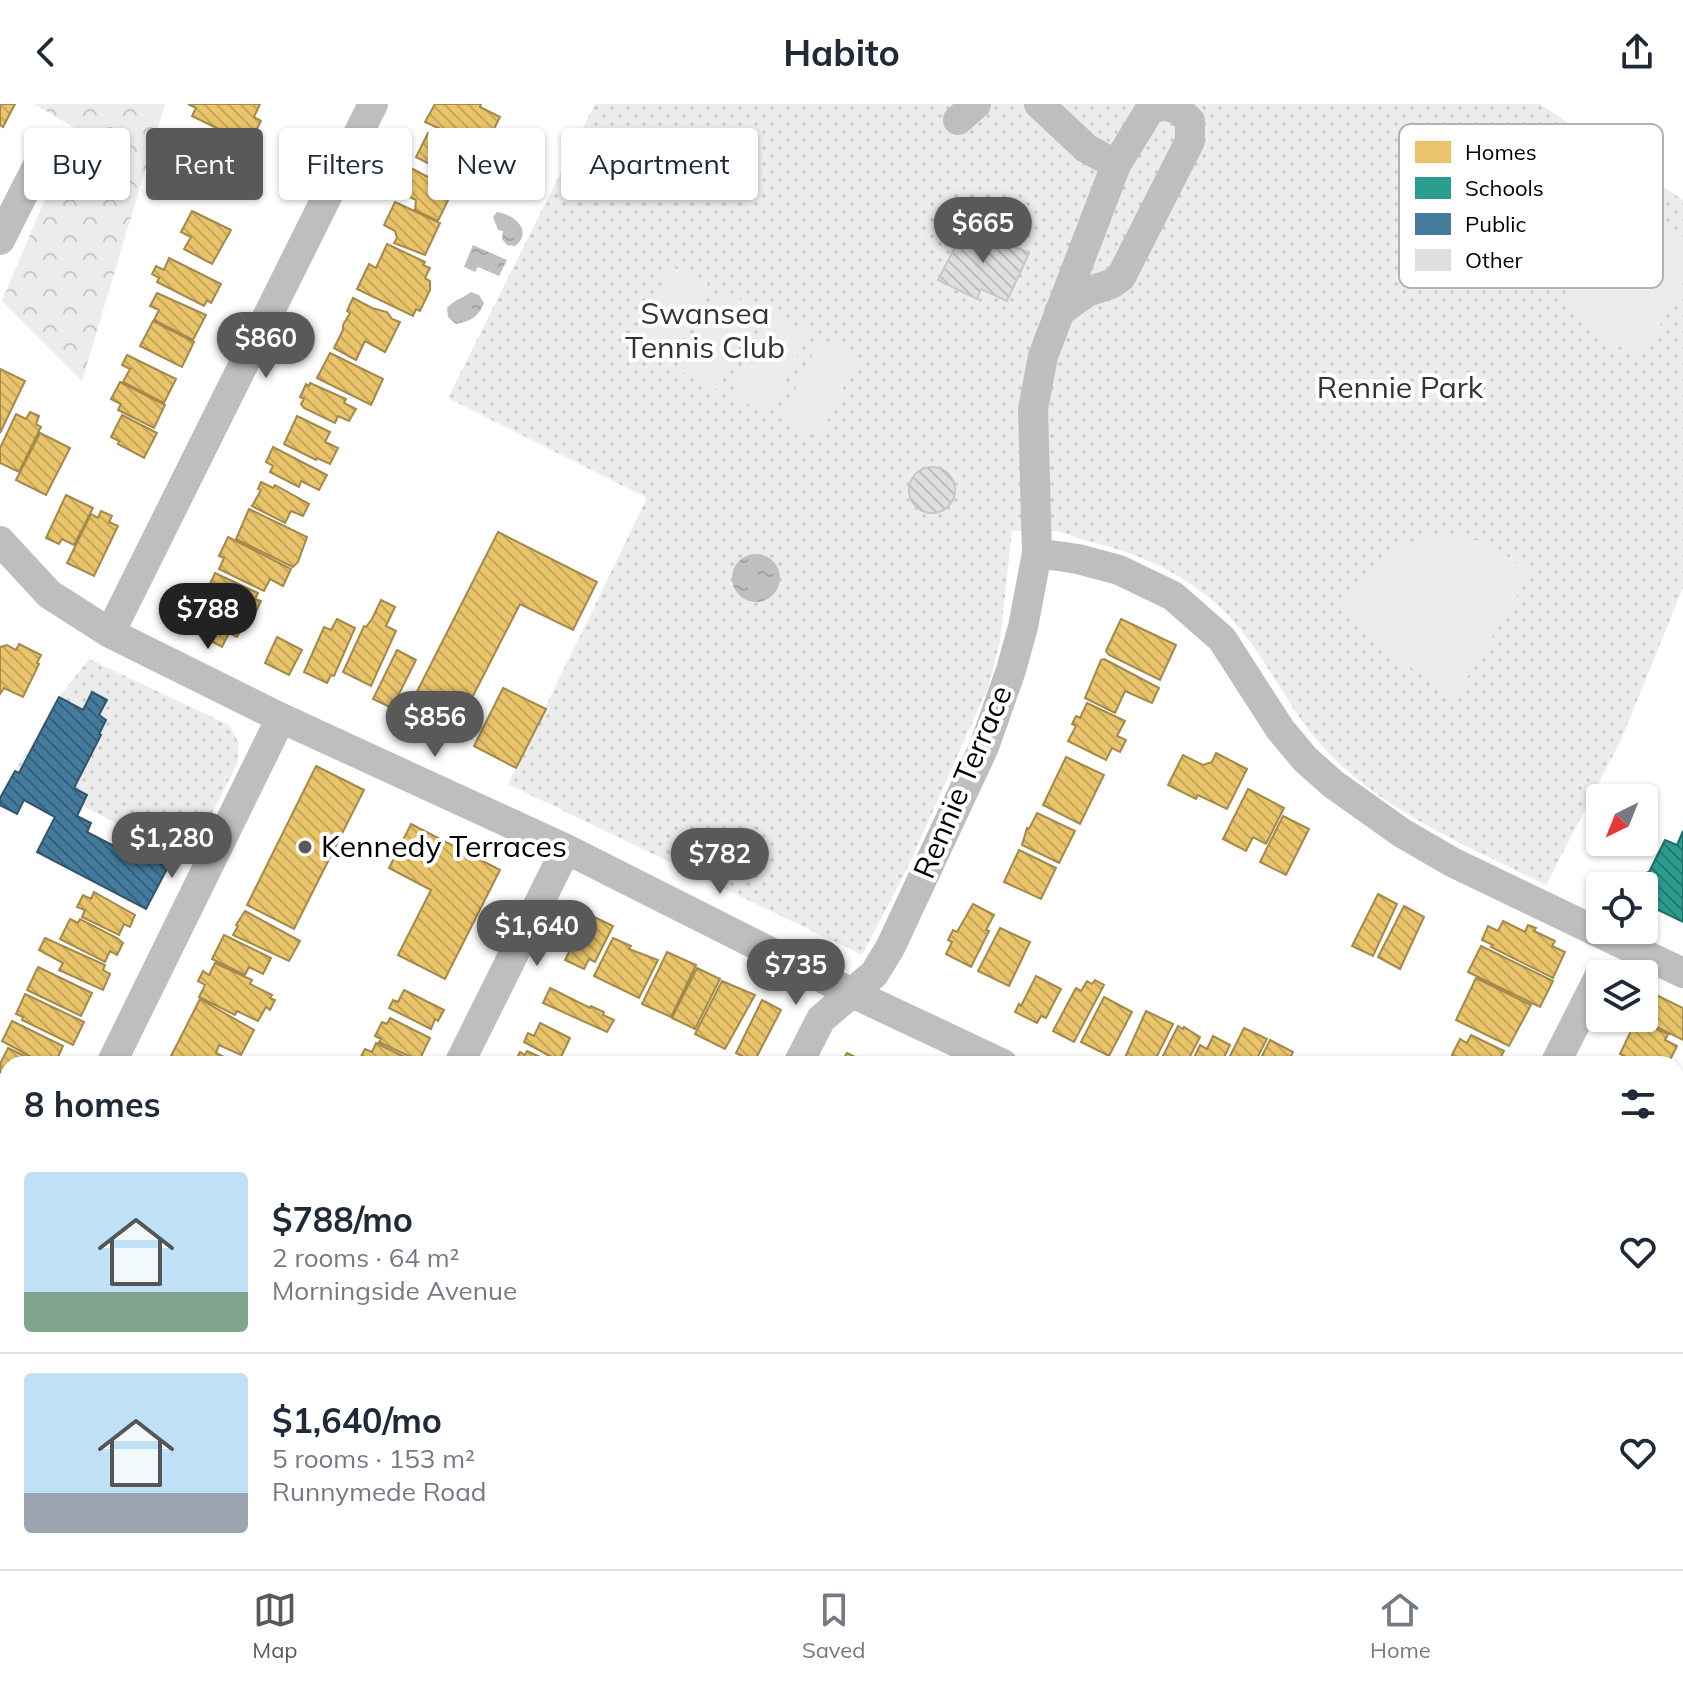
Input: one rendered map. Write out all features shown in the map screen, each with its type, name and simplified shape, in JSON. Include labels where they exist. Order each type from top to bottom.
[{"type":"street","points":[[110,633],[373,104]]},
{"type":"street","points":[[1039,104],[1086,148],[1116,165]]},
{"type":"street","name":"Rennie Terrace","points":[[802,1056],[821,1019],[874,974],[890,948],[984,747],[1011,670],[1037,553],[1033,409],[1043,356],[1059,312],[1116,165],[1149,111],[1162,105],[1178,109],[1190,121],[1190,141],[1121,277],[1087,292],[1059,312]]},
{"type":"street","points":[[0,240],[24,193]]},
{"type":"street","points":[[0,541],[49,594],[110,633],[281,718],[566,849],[850,992],[986,1056]]},
{"type":"street","points":[[1037,553],[1078,559],[1119,570],[1173,596],[1222,639],[1280,729],[1305,759],[1333,784],[1402,833],[1452,862],[1586,927]]},
{"type":"street","points":[[115,1056],[281,718]]},
{"type":"street","points":[[463,1056],[566,849]]},
{"type":"street","points":[[1621,944],[1683,973]]},
{"type":"street","points":[[1559,1056],[1586,1003]]},
{"type":"green space","points":[[34,104],[165,104],[158,128],[146,128],[146,167],[82,381],[2,301],[45,200],[130,200],[130,128],[75,128]]},
{"type":"green space","name":"Rennie Park","points":[[595,104],[1540,104],[1570,124],[1399,124],[1399,288],[1663,288],[1663,187],[1683,200],[1683,588],[1621,740],[1598,784],[1586,784],[1586,808],[1546,885],[1429,826],[1347,771],[1313,735],[1257,651],[1231,619],[1214,601],[1194,587],[1130,553],[1049,530],[1012,531],[1000,641],[989,685],[908,867],[862,955],[508,784],[647,498],[448,398],[561,172],[561,200],[758,200],[758,128],[583,128]]},
{"type":"green space","points":[[1663,227],[1683,237],[1681,287],[1671,308],[1642,347],[1624,349],[1594,331],[1574,308],[1568,288],[1663,288]]},
{"type":"green space","points":[[671,266],[708,284],[668,366],[631,347]]},
{"type":"green space","name":"Swansea Tennis Club","points":[[720,290],[758,308],[718,390],[680,371]]},
{"type":"green space","points":[[771,314],[809,332],[769,414],[731,396]]},
{"type":"green space","points":[[821,338],[859,356],[819,438],[781,419]]},
{"type":"green space","points":[[1446,533],[1492,547],[1530,575],[1455,697],[1444,698],[1437,688],[1338,609],[1383,558],[1410,542]]},
{"type":"green space","points":[[89,659],[229,725],[239,744],[237,764],[188,860],[15,771],[59,697]]},
{"type":"water","points":[[497,212],[510,216],[520,224],[523,235],[515,246],[507,245],[502,239],[503,231],[498,230],[493,217]]},
{"type":"water","points":[[473,245],[507,260],[499,276],[478,267],[475,272],[464,267]]},
{"type":"water","points":[[471,292],[479,295],[484,303],[473,318],[456,324],[448,317],[447,308]]},
{"type":"water","points":[[756,554],[773,561],[780,578],[773,595],[756,602],[739,595],[732,578],[739,561]]},
{"type":"building: Homes","points":[[0,104],[15,104],[3,127],[0,125]]},
{"type":"building: Homes","points":[[188,104],[260,104],[254,117],[261,121],[257,128],[216,128],[192,116],[196,108]]},
{"type":"building: Homes","points":[[435,104],[481,104],[480,107],[500,117],[494,128],[438,128],[425,122]]},
{"type":"building: Homes","points":[[428,133],[428,163],[416,157]]},
{"type":"building: Homes","points":[[412,169],[428,177],[428,200],[448,200],[438,221],[415,210],[416,200],[412,198]]},
{"type":"building: Homes","points":[[395,202],[440,223],[425,255],[394,243],[397,238],[395,231],[384,225]]},
{"type":"building: Homes","points":[[192,211],[231,230],[212,264],[184,249],[191,237],[181,232]]},
{"type":"building: Homes","points":[[387,244],[425,262],[423,265],[430,268],[425,278],[430,281],[430,290],[420,311],[416,309],[413,316],[357,289],[369,264],[376,268]]},
{"type":"building: Homes","points":[[169,258],[221,284],[211,303],[207,300],[204,306],[157,282],[159,278],[152,274],[156,266],[164,270]]},
{"type":"building: Homes","points":[[157,293],[206,315],[193,340],[154,320],[159,310],[150,306]]},
{"type":"building: Homes","points":[[353,298],[387,312],[392,319],[400,322],[385,352],[365,341],[356,360],[334,348],[350,313],[347,311]]},
{"type":"building: Homes","points":[[153,321],[194,342],[182,367],[140,346]]},
{"type":"building: Homes","points":[[330,353],[383,379],[371,405],[317,378]]},
{"type":"building: Homes","points":[[127,355],[176,379],[164,403],[123,382],[130,369],[122,365]]},
{"type":"building: Homes","points":[[0,369],[25,381],[0,433]]},
{"type":"building: Homes","points":[[120,382],[165,405],[154,428],[118,410],[121,404],[111,399]]},
{"type":"building: Homes","points":[[310,383],[346,399],[344,403],[356,409],[349,421],[338,416],[335,423],[304,408],[301,404],[304,399],[300,397],[306,384],[309,386]]},
{"type":"building: Homes","points":[[30,412],[39,416],[36,424],[41,427],[19,472],[0,463],[0,448],[16,414],[26,419]]},
{"type":"building: Homes","points":[[122,415],[157,433],[144,458],[111,437]]},
{"type":"building: Homes","points":[[297,416],[330,432],[325,442],[338,448],[330,464],[284,444]]},
{"type":"building: Homes","points":[[40,433],[70,448],[46,495],[16,480]]},
{"type":"building: Homes","points":[[273,447],[327,475],[319,490],[301,481],[299,487],[270,472],[273,466],[266,462]]},
{"type":"building: Homes","points":[[261,482],[273,488],[275,485],[309,504],[303,516],[291,511],[285,523],[252,506],[261,490],[258,489]]},
{"type":"building: Homes","points":[[66,495],[93,508],[74,545],[62,539],[59,544],[46,538]]},
{"type":"building: Homes","points":[[249,509],[307,537],[298,562],[293,567],[236,539]]},
{"type":"building: Homes","points":[[101,511],[112,516],[109,522],[118,526],[94,576],[67,563],[91,514],[98,518]]},
{"type":"building: Homes","points":[[498,532],[597,582],[573,630],[520,604],[450,741],[404,717]]},
{"type":"building: Homes","points":[[228,537],[291,569],[283,586],[270,579],[264,591],[219,569],[224,558],[219,556]]},
{"type":"building: Homes","points":[[215,573],[258,593],[255,599],[261,601],[250,624],[205,603],[207,599],[204,597]]},
{"type":"building: Homes","points":[[381,600],[395,607],[386,626],[396,631],[371,686],[343,672],[364,626],[372,619]]},
{"type":"building: Homes","points":[[197,602],[244,624],[237,637],[229,633],[222,647],[189,629],[198,615],[192,612]]},
{"type":"building: Homes","points":[[337,619],[355,628],[334,676],[331,675],[327,683],[304,672],[324,627],[331,630]]},
{"type":"building: Homes","points":[[1121,619],[1176,645],[1160,680],[1106,651]]},
{"type":"building: Homes","points":[[277,637],[302,650],[289,675],[265,663]]},
{"type":"building: Homes","points":[[19,644],[41,655],[39,664],[23,697],[4,688],[0,694],[0,647],[7,645],[16,650]]},
{"type":"building: Homes","points":[[397,650],[416,660],[392,708],[373,699]]},
{"type":"building: Homes","points":[[1104,659],[1159,688],[1152,703],[1125,691],[1115,713],[1085,698]]},
{"type":"building: Homes","points":[[503,688],[546,709],[516,768],[474,746]]},
{"type":"building: Homes","points":[[1087,703],[1125,721],[1117,736],[1126,740],[1120,752],[1112,748],[1106,760],[1068,741],[1076,726],[1072,724],[1076,716],[1080,718]]},
{"type":"building: Homes","points":[[1216,753],[1247,769],[1227,809],[1198,795],[1196,799],[1168,785],[1183,755],[1203,765],[1212,762]]},
{"type":"building: Homes","points":[[1066,757],[1104,775],[1080,824],[1043,805]]},
{"type":"building: Homes","name":"Kennedy Terraces","points":[[316,766],[364,790],[294,929],[247,905]]},
{"type":"building: Homes","points":[[1248,789],[1284,808],[1266,844],[1253,837],[1246,851],[1223,839]]},
{"type":"building: Homes","points":[[1037,813],[1075,831],[1059,863],[1022,845],[1027,828]]},
{"type":"building: Homes","points":[[1283,816],[1309,829],[1286,875],[1260,862]]},
{"type":"building: Homes","points":[[411,824],[500,870],[445,979],[398,955],[431,890],[389,868]]},
{"type":"building: Homes","points":[[1019,850],[1056,868],[1041,899],[1004,882]]},
{"type":"building: Homes","points":[[94,892],[135,915],[130,927],[124,924],[119,935],[82,917],[85,910],[77,907],[83,895],[91,899]]},
{"type":"building: Homes","points":[[1378,894],[1397,904],[1373,956],[1352,946]]},
{"type":"building: Homes","points":[[973,904],[994,915],[971,967],[946,954],[953,930],[957,932]]},
{"type":"building: Homes","points":[[1404,906],[1424,917],[1400,969],[1378,957]]},
{"type":"building: Homes","points":[[245,911],[300,941],[289,961],[233,935]]},
{"type":"building: Homes","points":[[588,914],[613,926],[595,962],[589,959],[584,969],[565,960]]},
{"type":"building: Homes","points":[[70,919],[78,923],[80,919],[117,938],[123,943],[117,955],[110,951],[105,962],[60,939]]},
{"type":"building: Homes","points":[[1503,921],[1525,932],[1528,925],[1536,928],[1534,931],[1555,941],[1552,946],[1565,952],[1553,978],[1482,940],[1488,926],[1498,931]]},
{"type":"building: Homes","points":[[1000,928],[1030,942],[1009,986],[978,971]]},
{"type":"building: Homes","points":[[224,935],[271,958],[263,974],[249,967],[245,975],[212,959]]},
{"type":"building: Homes","points":[[45,938],[105,965],[103,970],[110,974],[103,990],[59,970],[63,963],[39,950]]},
{"type":"building: Homes","points":[[613,938],[631,946],[629,949],[658,960],[639,998],[594,976]]},
{"type":"building: Homes","points":[[1481,946],[1553,981],[1540,1007],[1468,972]]},
{"type":"building: Homes","points":[[667,952],[696,965],[671,1017],[642,1004]]},
{"type":"building: Homes","points":[[215,963],[252,980],[250,984],[272,995],[270,998],[275,1000],[270,1010],[266,1007],[258,1021],[237,1011],[235,1015],[199,997],[205,985],[198,981],[203,971],[209,975]]},
{"type":"building: Homes","points":[[38,967],[92,993],[81,1016],[27,990]]},
{"type":"building: Homes","points":[[697,968],[720,979],[695,1029],[672,1018]]},
{"type":"building: Homes","points":[[1036,976],[1061,989],[1046,1018],[1041,1016],[1037,1023],[1015,1012]]},
{"type":"building: Homes","points":[[1476,978],[1531,1005],[1509,1046],[1456,1020]]},
{"type":"building: Homes","points":[[1095,980],[1104,985],[1074,1042],[1053,1031],[1076,988],[1081,991],[1087,981],[1092,984]]},
{"type":"building: Homes","points":[[722,981],[755,995],[725,1049],[695,1034]]},
{"type":"building: Homes","points":[[550,988],[604,1012],[603,1015],[614,1020],[607,1032],[543,1003]]},
{"type":"building: Homes","points":[[404,990],[444,1010],[431,1029],[389,1008],[393,1000],[398,1002]]},
{"type":"building: Homes","points":[[25,994],[84,1022],[73,1045],[22,1020],[23,1017],[16,1014]]},
{"type":"building: Homes","points":[[1658,996],[1683,1008],[1683,1040],[1658,1028]]},
{"type":"building: Homes","points":[[1104,997],[1132,1012],[1109,1056],[1081,1042]]},
{"type":"building: Homes","points":[[200,999],[254,1030],[241,1055],[219,1045],[216,1053],[222,1056],[171,1056]]},
{"type":"building: Homes","points":[[762,1000],[781,1010],[757,1056],[736,1053]]},
{"type":"building: Homes","points":[[1146,1011],[1173,1024],[1157,1056],[1126,1056]]},
{"type":"building: Homes","points":[[390,1018],[430,1038],[421,1056],[408,1056],[379,1042],[381,1039],[375,1036],[382,1022],[387,1024]]},
{"type":"building: Homes","points":[[12,1021],[63,1046],[58,1056],[29,1056],[2,1041]]},
{"type":"building: Homes","points":[[540,1023],[570,1038],[561,1056],[550,1056],[524,1042],[528,1033],[534,1036]]},
{"type":"building: Homes","points":[[1178,1026],[1200,1037],[1190,1056],[1163,1056]]},
{"type":"building: Homes","points":[[1244,1028],[1267,1039],[1258,1056],[1230,1056]]},
{"type":"building: Homes","points":[[1658,1030],[1668,1034],[1665,1040],[1677,1046],[1672,1056],[1624,1056],[1620,1054],[1630,1033]]},
{"type":"building: Homes","points":[[1471,1035],[1504,1051],[1501,1056],[1452,1055],[1460,1039],[1467,1043]]},
{"type":"building: Homes","points":[[1213,1036],[1230,1045],[1225,1056],[1195,1056],[1200,1045],[1207,1049]]},
{"type":"building: Homes","points":[[1270,1040],[1293,1052],[1291,1056],[1262,1056]]},
{"type":"building: Homes","points":[[376,1043],[403,1056],[361,1056],[365,1049],[372,1052]]},
{"type":"building: Homes","points":[[8,1048],[24,1056],[4,1056]]},
{"type":"building: Homes","points":[[527,1051],[538,1056],[518,1056],[520,1052],[525,1055]]},
{"type":"building: Schools","points":[[1683,831],[1683,922],[1658,910],[1658,872],[1649,872],[1665,840],[1677,845]]},
{"type":"building: Public","points":[[92,692],[107,700],[99,715],[106,720],[74,788],[87,795],[77,816],[91,823],[87,832],[131,855],[139,840],[164,854],[160,863],[168,867],[146,909],[37,852],[55,817],[24,800],[17,814],[0,805],[0,798],[15,771],[19,773],[59,697],[83,710]]},
{"type":"building: Other","points":[[967,224],[1029,253],[1007,301],[981,289],[977,299],[938,280]]},
{"type":"building: Other","points":[[932,467],[948,474],[955,490],[948,506],[932,513],[916,506],[909,490],[916,474]]},
{"type":"place","name":"Kennedy Terraces","points":[[305,847]]}]
